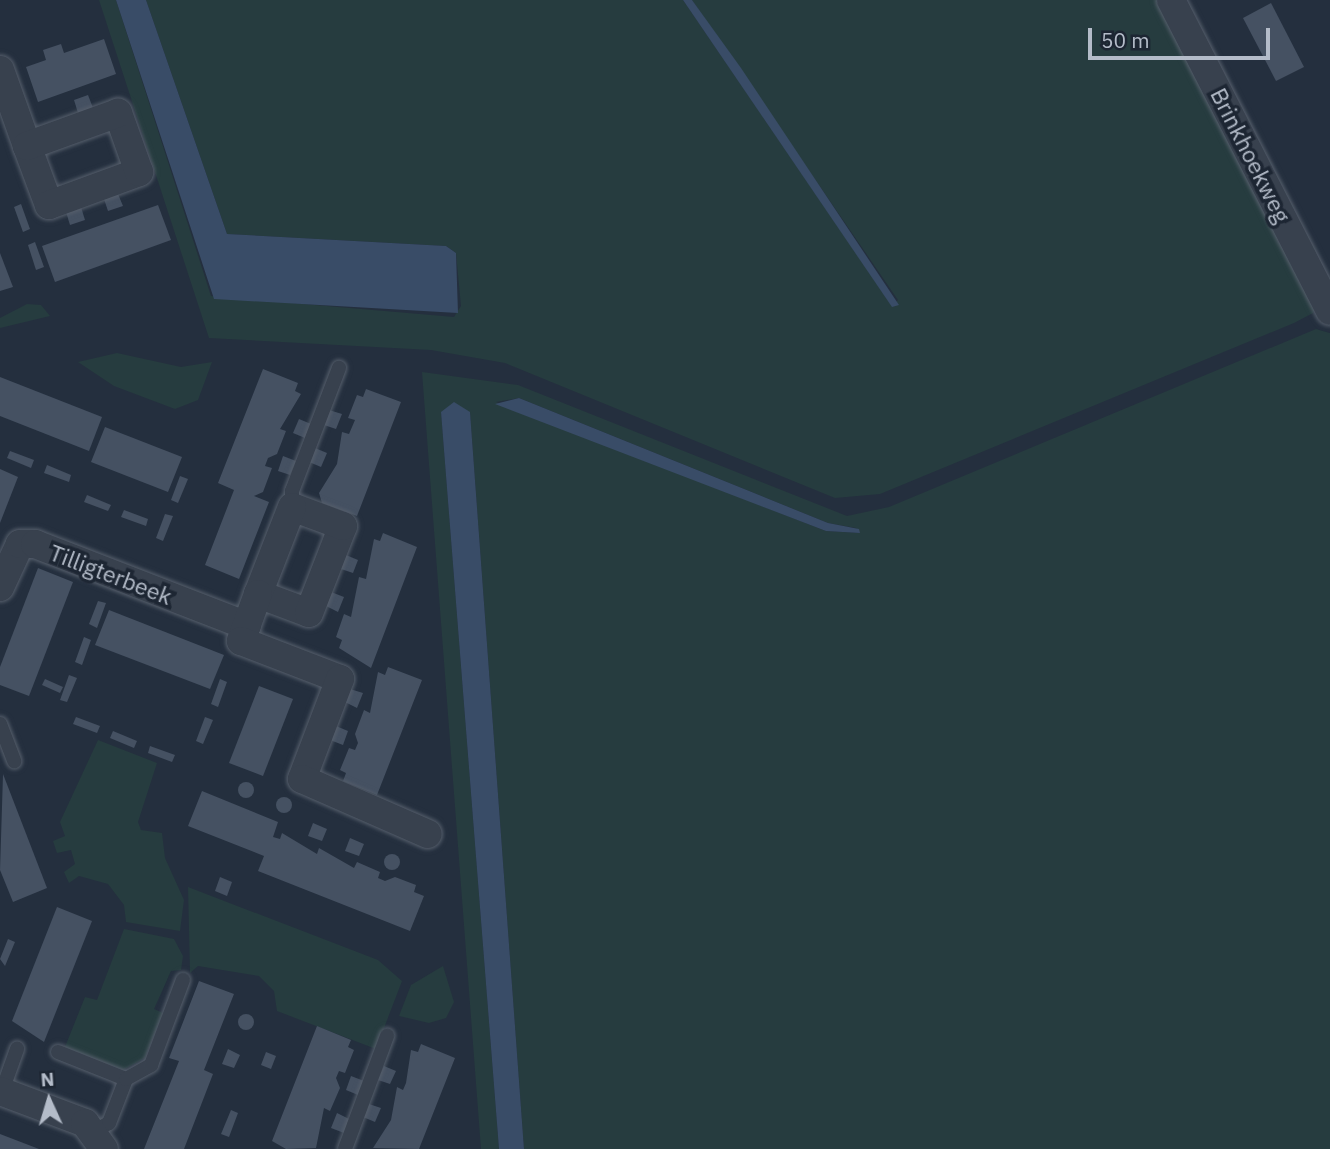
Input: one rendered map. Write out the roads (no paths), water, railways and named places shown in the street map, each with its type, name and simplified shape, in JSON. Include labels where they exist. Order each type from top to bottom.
[{"type":"street","name":"Brinkhoekweg","points":[[1171,0],[1330,311]]},
{"type":"street","points":[[0,70],[27,146]]},
{"type":"street","points":[[258,594],[309,613],[342,526],[292,507],[258,594],[241,641],[340,679],[302,779],[428,834]]},
{"type":"street","name":"Tilligterbeek","points":[[0,587],[20,544],[35,544],[247,626]]},
{"type":"street","points":[[1,1091],[99,1140]]},
{"type":"lane","points":[[292,507],[292,491],[339,368]]},
{"type":"lane","points":[[0,724],[14,761]]},
{"type":"lane","points":[[99,1140],[109,1123],[126,1079],[150,1065],[183,980]]},
{"type":"lane","points":[[345,1149],[387,1036]]},
{"type":"lane","points":[[1,1091],[18,1049]]},
{"type":"lane","points":[[58,1052],[126,1079]]},
{"type":"water","points":[[116,0],[146,0],[227,234],[446,246],[456,253],[458,313],[214,299]]},
{"type":"water","points":[[683,0],[692,0],[741,68],[899,305],[892,307]]},
{"type":"water","points":[[519,398],[828,523],[859,529],[860,533],[826,531],[495,404]]},
{"type":"water","points":[[454,402],[470,412],[524,1149],[499,1149],[441,412]]}]
